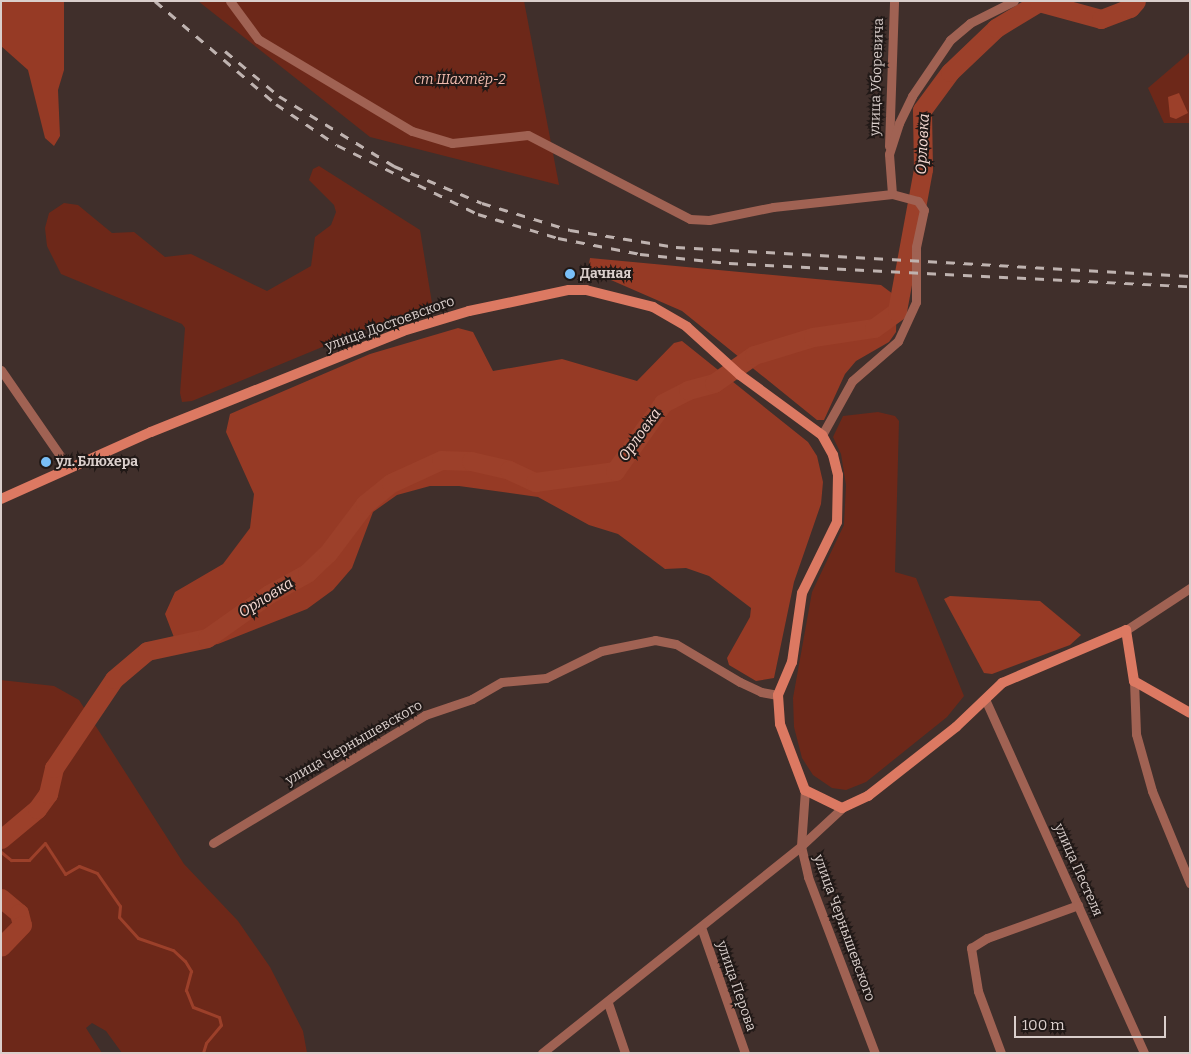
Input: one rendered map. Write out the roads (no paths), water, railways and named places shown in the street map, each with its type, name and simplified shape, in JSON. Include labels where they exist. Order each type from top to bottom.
[{"type":"main road","name":"улица Достоевского","points":[[1,499],[68,467],[403,331],[469,311],[569,290],[611,295],[653,307],[687,327],[740,375],[822,435]]},
{"type":"main road","points":[[778,694],[792,662],[802,593],[837,522],[838,475],[822,435]]},
{"type":"main road","points":[[805,790],[842,808],[868,796],[986,699],[1002,682],[1126,630],[1134,681],[1190,713]]},
{"type":"main road","name":"улица Чернышевского","points":[[778,694],[780,724],[805,790]]},
{"type":"street","points":[[230,1],[258,39],[412,132],[452,143],[528,134],[690,219],[709,220],[773,207],[892,194],[914,200],[924,210],[916,247],[918,283],[913,313],[898,341],[852,380],[822,435]]},
{"type":"street","name":"улица Уборевича","points":[[892,194],[888,106],[894,1]]},
{"type":"street","points":[[889,154],[912,96],[950,40],[970,23],[1014,1]]},
{"type":"street","points":[[1,370],[68,467]]},
{"type":"street","points":[[1126,630],[1190,588]]},
{"type":"street","name":"улица Чернышевского","points":[[213,843],[425,715],[472,699],[502,682],[546,678],[601,651],[655,640],[676,644],[740,682],[761,692],[778,694]]},
{"type":"street","points":[[1134,681],[1136,734],[1155,800],[1190,883]]},
{"type":"street","name":"улица Пестеля","points":[[986,699],[1144,1053]]},
{"type":"street","name":"улица Чернышевского","points":[[805,790],[801,846],[808,876],[875,1053]]},
{"type":"street","points":[[542,1053],[608,1004],[801,846],[842,808]]},
{"type":"street","points":[[1001,1053],[978,991],[972,948],[987,938],[1078,905]]},
{"type":"street","name":"улица Перова","points":[[701,927],[745,1053]]},
{"type":"street","points":[[608,1004],[625,1053]]},
{"type":"waterway","name":"Орловка","points":[[1,839],[37,809],[48,794],[54,768],[114,679],[147,651],[207,638],[269,594],[307,573],[328,553],[365,504],[391,483],[441,460],[471,461],[509,470],[535,482],[615,471],[663,403],[688,390],[714,383],[754,355],[813,337],[874,328],[897,311],[923,169],[922,110],[950,72],[996,28],[1039,2],[1101,19],[1130,8],[1136,1]]},
{"type":"waterway","points":[[1,852],[11,860],[29,860],[45,843],[65,874],[79,866],[97,873],[120,906],[119,917],[138,938],[173,950],[185,961],[191,971],[186,990],[193,1007],[219,1017],[221,1025],[206,1043],[203,1053]]},
{"type":"waterway","name":"Орловка","points":[[1,898],[19,913],[22,925],[1,947]]},
{"type":"railway","points":[[155,1],[276,104],[337,145],[478,214],[558,238],[640,254],[729,263],[1190,286]]},
{"type":"railway","points":[[225,51],[279,96],[394,166],[482,203],[570,230],[676,247],[1190,276]]},
{"type":"place","name":"Дачная","points":[[570,274]]},
{"type":"place","name":"ул. Блюхера","points":[[46,462]]},
{"type":"park label","name":"ст Шахтёр-2","points":[[460,80]]}]
